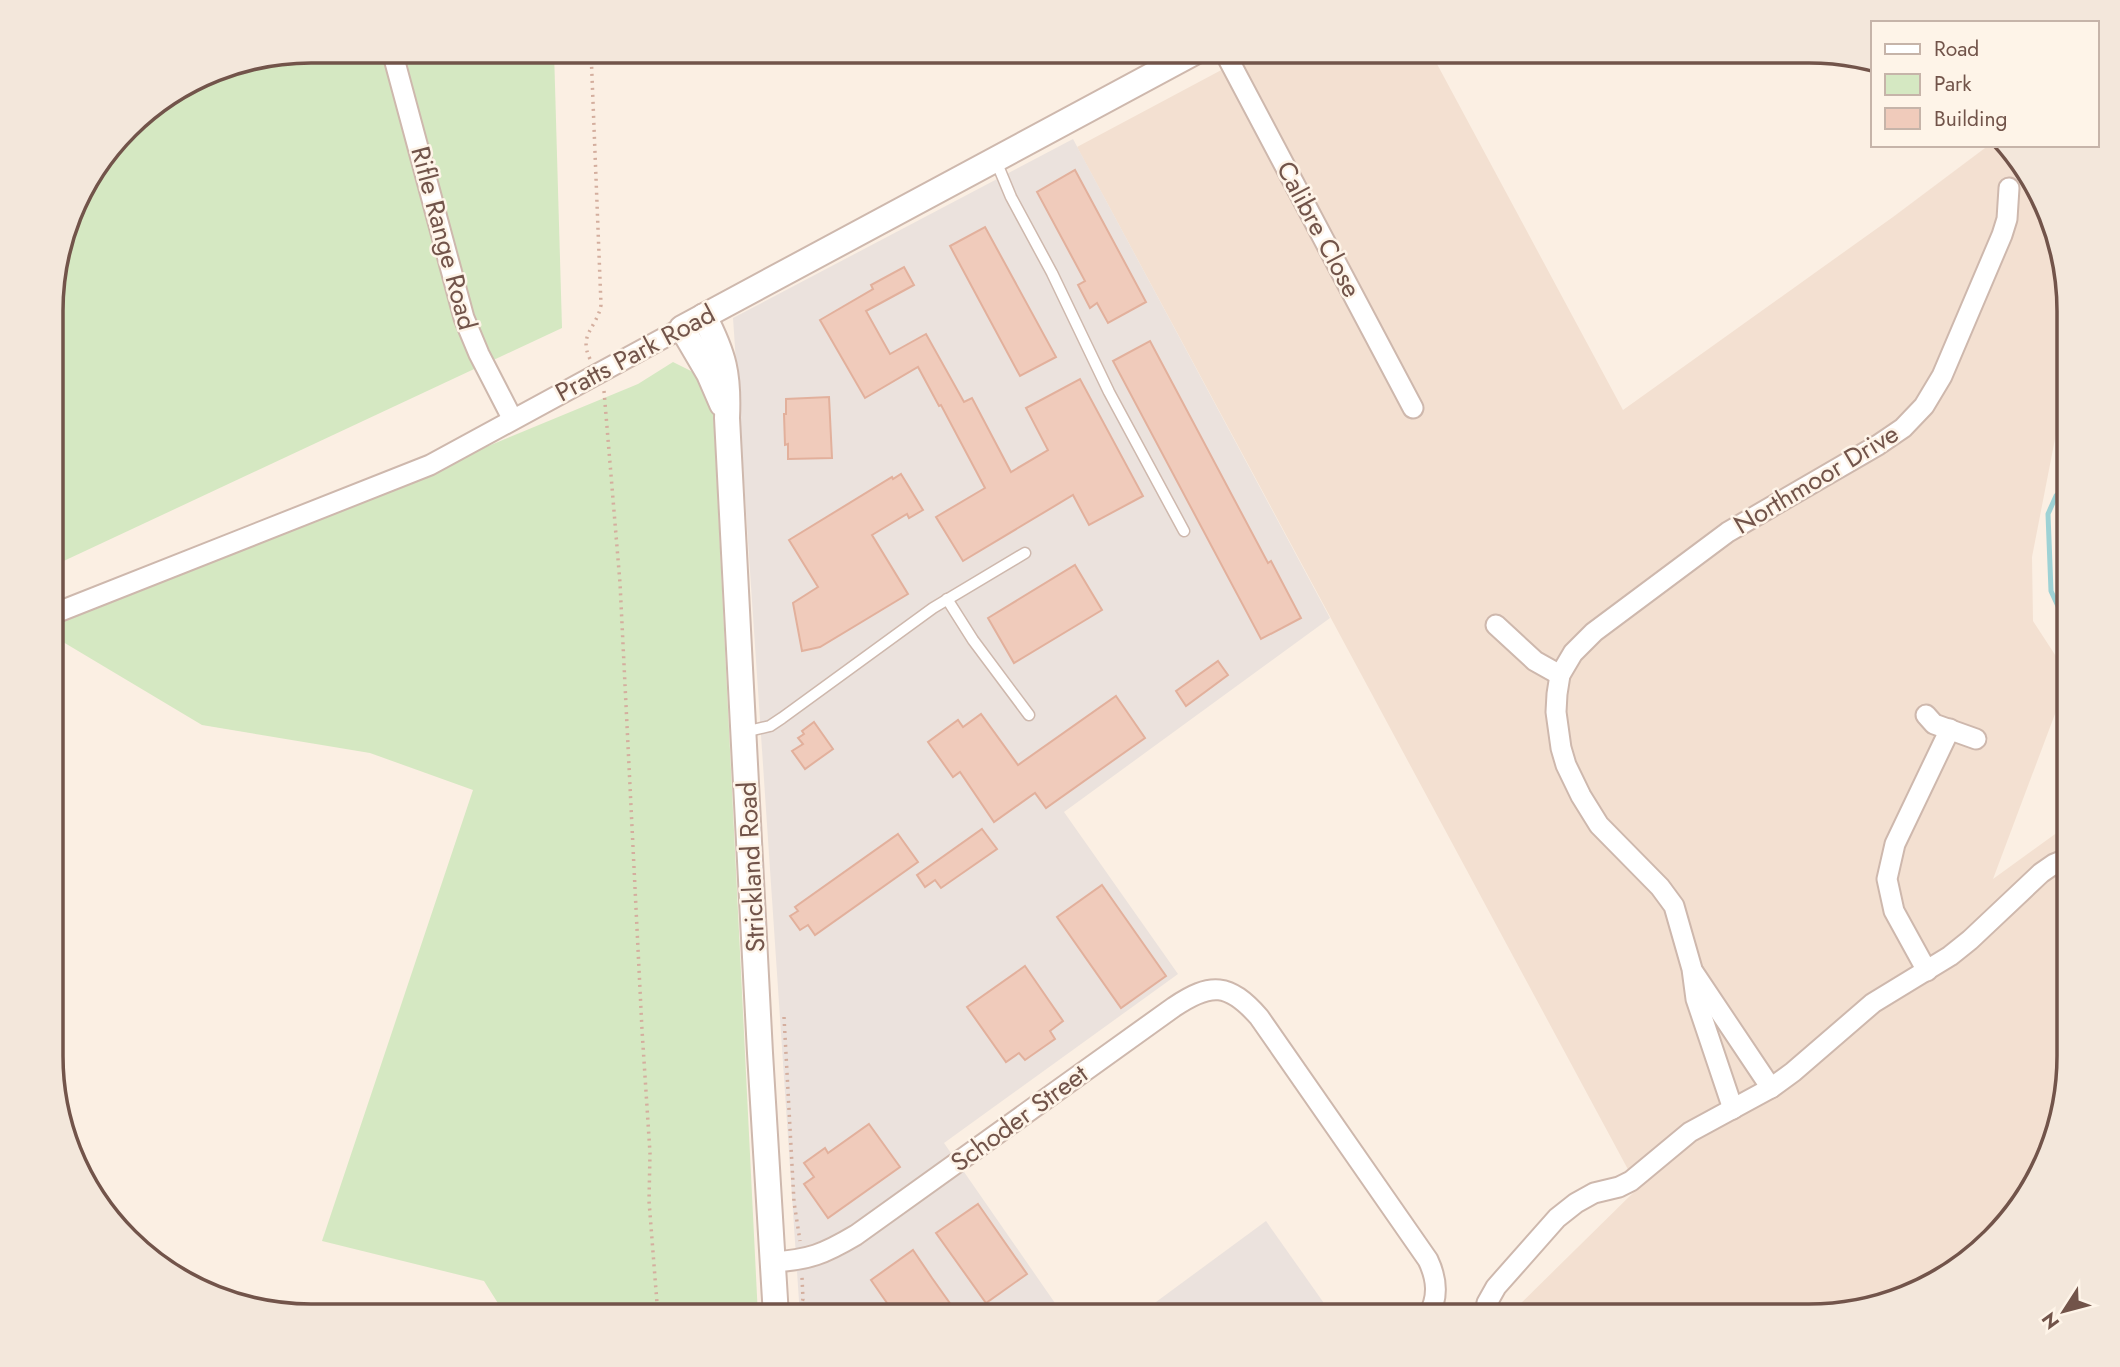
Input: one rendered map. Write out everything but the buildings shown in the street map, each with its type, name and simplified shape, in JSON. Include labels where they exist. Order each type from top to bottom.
[{"type":"street","name":"Rifle Range Road","points":[[395,63],[464,318],[512,418]]},
{"type":"street","name":"Pratts Park Road","points":[[63,610],[430,465],[512,418],[1175,63]]},
{"type":"street","name":"Calibre Close","points":[[1230,63],[1413,408]]},
{"type":"street","name":"Northmoor Drive","points":[[1560,675],[1573,653],[1594,632],[1728,532],[1878,445],[1914,418],[1934,392],[1942,376],[2002,235],[2007,219],[2009,188]]},
{"type":"street","name":"Strickland Road","points":[[693,322],[727,418],[775,1304]]},
{"type":"street","points":[[1496,625],[1535,661],[1560,675],[1557,694],[1558,731],[1561,748],[1573,780],[1599,825],[1660,887],[1674,906],[1692,969],[1696,999],[1733,1109]]},
{"type":"street","points":[[1926,715],[1934,724],[1976,738]]},
{"type":"street","points":[[1927,971],[1894,911],[1887,879],[1895,844],[1950,729]]},
{"type":"street","points":[[1487,1304],[1496,1287],[1557,1218],[1576,1203],[1594,1193],[1631,1181],[1690,1132],[1771,1088],[1858,1014],[1927,971],[1970,940],[2040,873],[2057,863]]},
{"type":"street","points":[[1692,969],[1771,1088]]},
{"type":"street","name":"Schoder Street","points":[[772,1262],[801,1260],[833,1248],[858,1234],[1185,1000],[1209,991],[1229,991],[1259,1017],[1428,1260],[1436,1281],[1434,1304]]},
{"type":"lane","points":[[996,160],[1011,197],[1052,273],[1109,392],[1184,531]]},
{"type":"lane","points":[[744,732],[770,726],[947,599],[1024,553]]},
{"type":"lane","points":[[947,599],[973,640],[1029,715]]},
{"type":"path","points":[[592,63],[601,272],[599,314],[584,347],[597,374]]},
{"type":"path","points":[[606,400],[620,583],[650,1153],[649,1201],[657,1304]]},
{"type":"path","points":[[784,1017],[794,1202],[801,1260],[802,1304]]},
{"type":"shaded area","points":[[1234,63],[1436,63],[1623,410],[1986,147],[1994,147],[2006,160],[2024,187],[2038,216],[2049,247],[2055,279],[2056,433],[2032,557],[2033,621],[2056,657],[2057,710],[1993,879],[2057,833],[2057,1056],[2049,1120],[2031,1166],[2006,1207],[1960,1253],[1933,1271],[1904,1285],[1873,1296],[1841,1302],[1520,1304],[1638,1188],[1077,147]]},
{"type":"shaded area","points":[[1073,139],[1330,618],[1064,812],[1178,974],[944,1143],[1056,1304],[799,1304],[733,318]]},
{"type":"shaded area","points":[[1266,1221],[1325,1304],[1153,1304]]},
{"type":"green space","points":[[554,63],[562,328],[63,561],[63,311],[71,247],[89,201],[114,160],[160,114],[201,89],[247,71],[279,65]]},
{"type":"green space","points":[[673,362],[695,373],[713,406],[757,1304],[498,1304],[484,1281],[322,1241],[473,790],[370,753],[202,725],[63,642],[63,622],[638,384]]},
{"type":"waterway","points":[[2056,496],[2048,514],[2051,591],[2056,603]]}]
